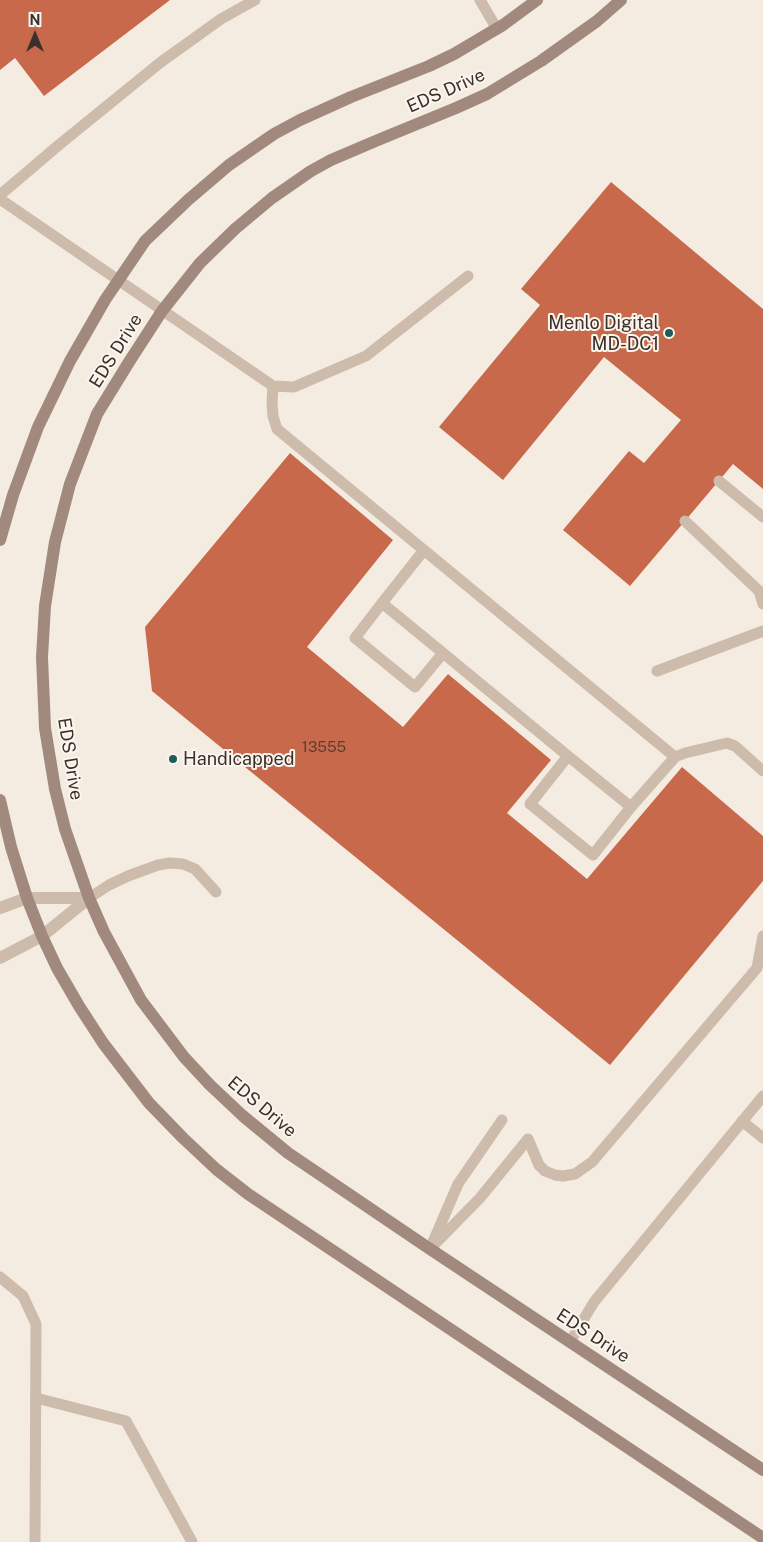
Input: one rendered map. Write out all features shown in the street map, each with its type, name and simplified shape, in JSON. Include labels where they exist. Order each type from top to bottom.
[{"type":"street","name":"EDS Drive","points":[[0,540],[13,495],[38,427],[70,361],[105,300],[145,241],[188,200],[229,165],[274,134],[351,97],[454,54],[497,29],[537,0]]},
{"type":"street","name":"EDS Drive","points":[[621,0],[597,21],[541,61],[487,94],[331,160],[311,171],[272,198],[235,229],[200,263],[162,311],[97,414],[70,484],[55,542],[45,606],[42,657],[45,728],[49,762],[65,828],[89,898],[115,954],[141,1000],[184,1057],[210,1085],[243,1116],[288,1153],[763,1470]]},
{"type":"street","points":[[0,800],[11,847],[27,898],[57,968],[79,1006],[122,1068],[150,1103],[216,1170],[293,1225],[763,1538]]},
{"type":"street","points":[[0,908],[27,898],[89,898]]},
{"type":"street","points":[[0,958],[42,936],[89,898]]},
{"type":"lane","points":[[0,195],[161,62],[221,18],[255,0]]},
{"type":"lane","points":[[480,0],[497,29]]},
{"type":"lane","points":[[0,199],[272,386],[294,387],[366,356],[468,276]]},
{"type":"lane","points":[[272,386],[273,416],[277,429],[675,757]]},
{"type":"lane","points":[[719,481],[763,517]]},
{"type":"lane","points":[[685,521],[759,592],[763,604]]},
{"type":"lane","points":[[424,550],[355,638],[414,688],[443,653]]},
{"type":"lane","points":[[382,603],[631,807]]},
{"type":"lane","points":[[657,671],[763,632]]},
{"type":"lane","points":[[568,756],[530,804],[593,855],[631,807],[675,757],[686,752],[727,743],[735,746],[763,771]]},
{"type":"lane","points":[[89,898],[128,876],[158,865],[170,863],[184,864],[195,869],[216,892]]},
{"type":"lane","points":[[430,1249],[480,1198],[528,1139],[539,1165],[545,1171],[555,1175],[575,1174],[592,1162],[757,968],[763,936]]},
{"type":"lane","points":[[570,1342],[594,1302],[763,1096]]},
{"type":"lane","points":[[430,1249],[458,1184],[502,1120]]},
{"type":"lane","points":[[742,1121],[763,1138]]},
{"type":"lane","points":[[0,1277],[23,1296],[36,1324],[35,1542]]},
{"type":"lane","points":[[36,1398],[126,1422],[192,1542]]},
{"type":"building","points":[[0,0],[170,0],[44,96],[15,58],[0,70]]},
{"type":"building","points":[[611,182],[763,309],[763,489],[733,464],[630,586],[563,530],[629,451],[644,463],[681,420],[604,357],[503,480],[439,427],[540,305],[521,289]]},
{"type":"building","points":[[290,453],[393,540],[307,647],[403,727],[448,674],[551,760],[507,813],[587,879],[682,767],[763,836],[763,881],[610,1065],[152,691],[145,627]]},
{"type":"place","name":"Menlo Digital MD-DC1","points":[[669,333]]},
{"type":"place","name":"Handicapped","points":[[173,759]]}]
